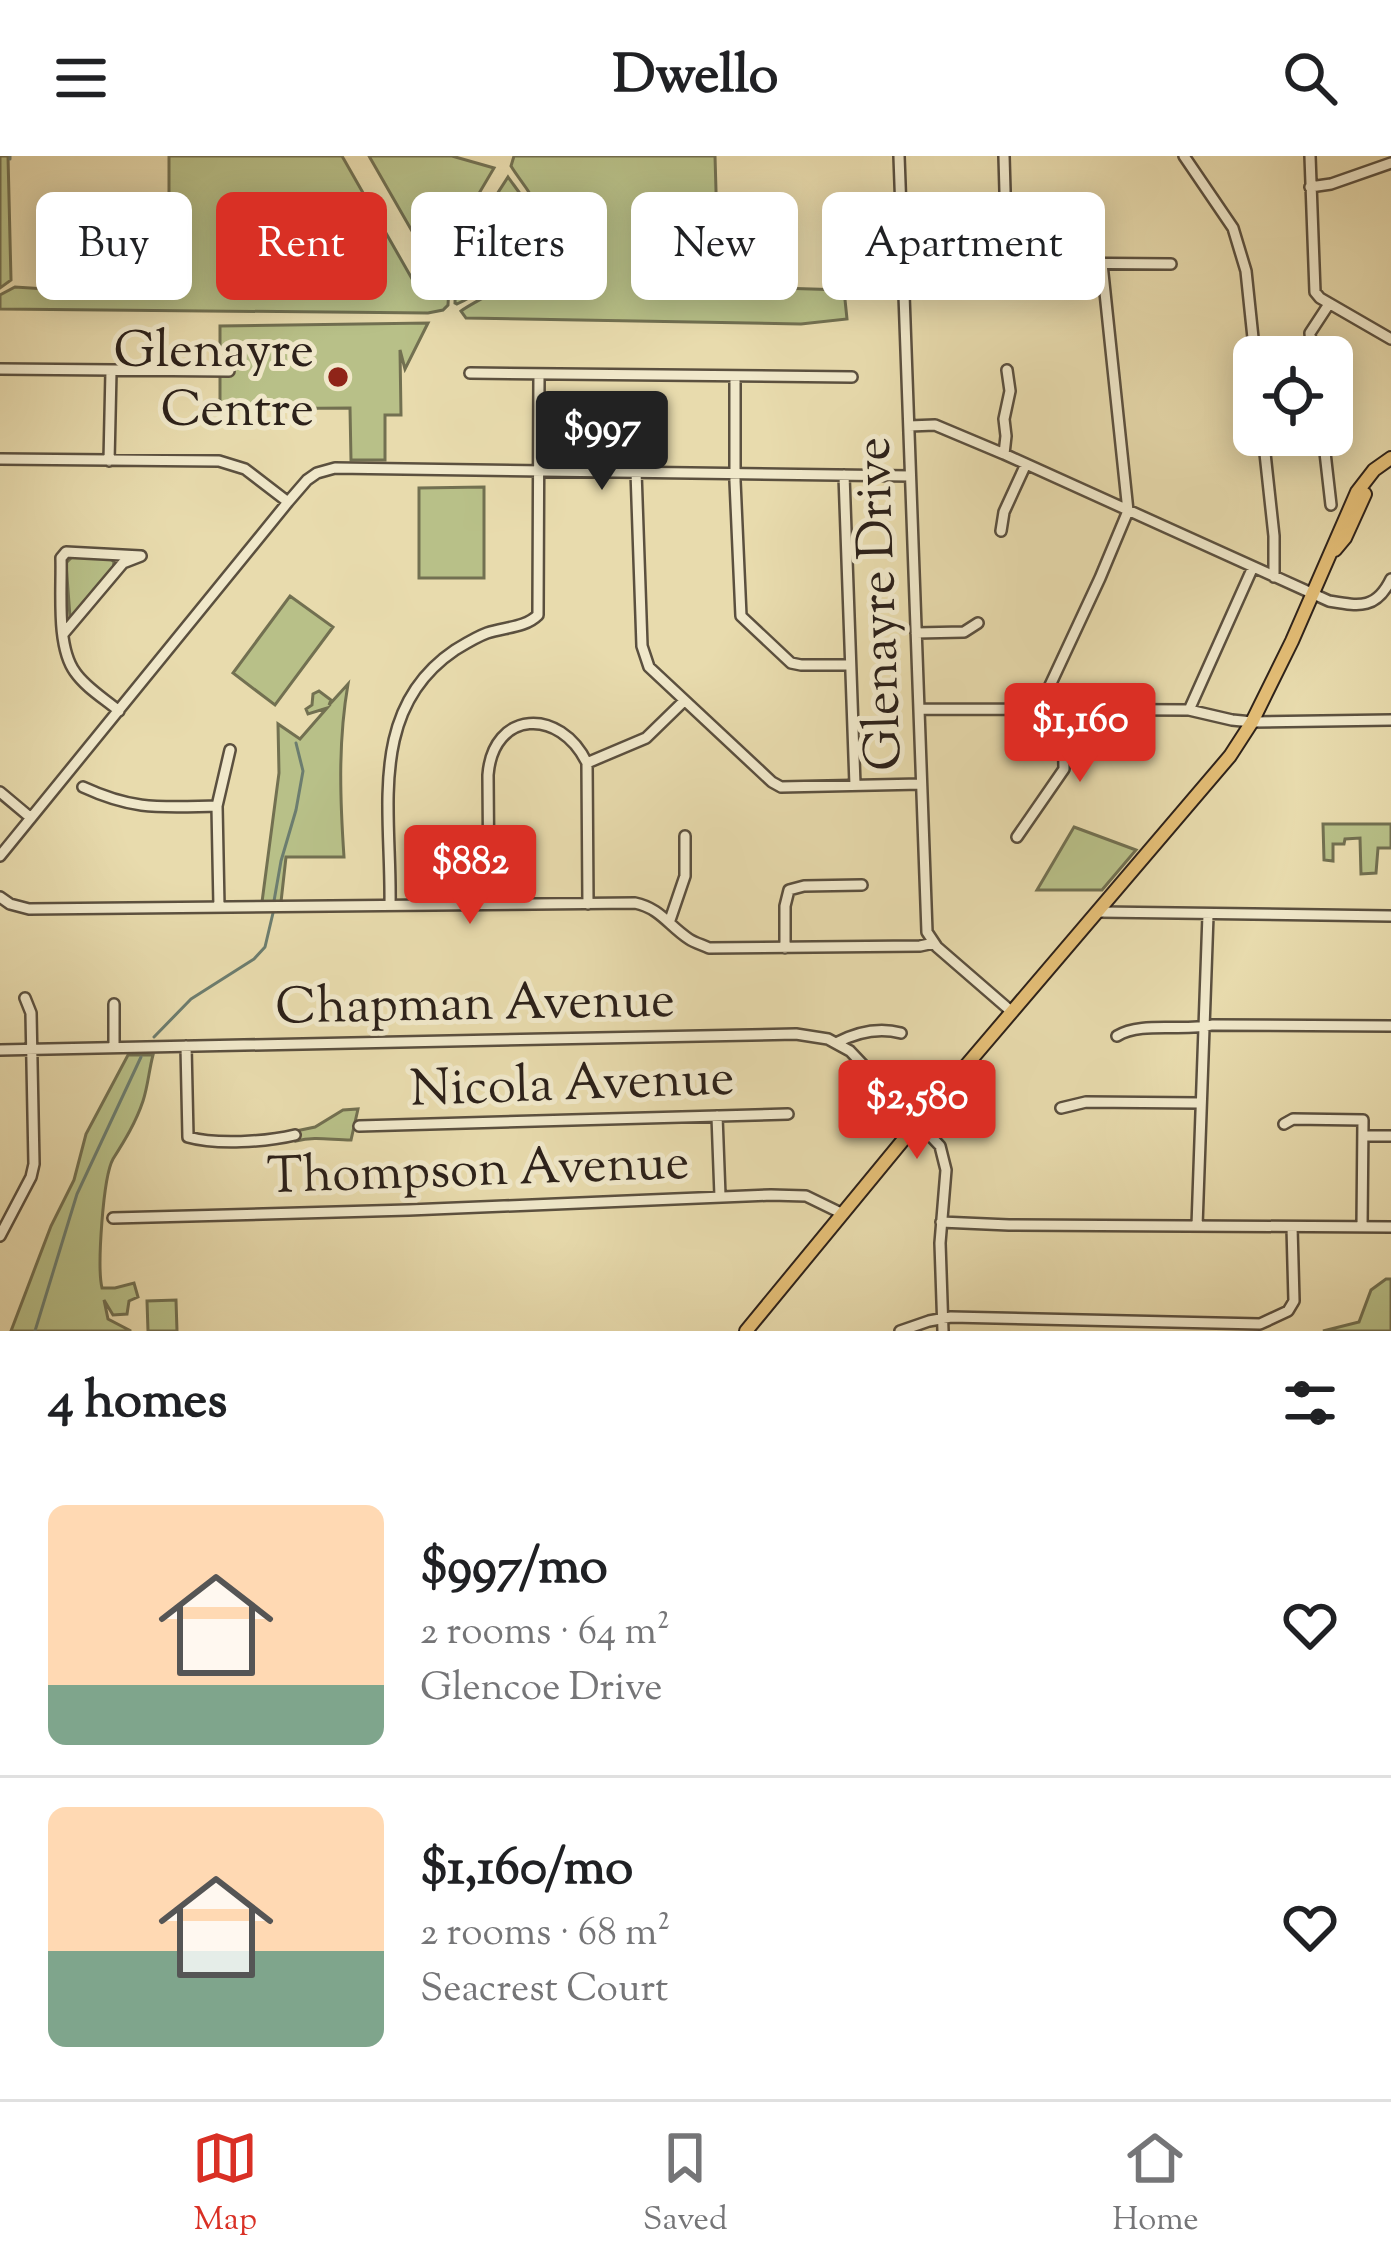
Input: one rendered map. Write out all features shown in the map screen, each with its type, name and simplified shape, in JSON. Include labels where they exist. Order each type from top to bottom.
[{"type":"main road","points":[[746,1331],[1230,756],[1252,722],[1314,595],[1362,484],[1374,470],[1391,462]]},
{"type":"street","name":"Glenayre Drive","points":[[898,156],[900,192]]},
{"type":"street","points":[[1004,156],[1005,192]]},
{"type":"street","points":[[1184,156],[1233,228],[1246,271],[1253,336]]},
{"type":"street","points":[[1310,156],[1312,283],[1317,296],[1391,339]]},
{"type":"street","points":[[1310,188],[1391,164]]},
{"type":"street","points":[[1105,264],[1171,264]]},
{"type":"street","points":[[1039,709],[1128,511],[1105,292]]},
{"type":"street","name":"Glenayre Drive","points":[[904,300],[927,928],[934,943]]},
{"type":"street","points":[[1310,336],[1329,304]]},
{"type":"street","points":[[0,369],[229,371]]},
{"type":"street","points":[[109,461],[111,370]]},
{"type":"street","points":[[1004,454],[1010,391],[1007,370]]},
{"type":"street","points":[[470,373],[852,376]]},
{"type":"street","points":[[390,905],[390,751],[399,718],[422,679],[451,652],[538,615],[539,374]]},
{"type":"street","points":[[735,376],[743,620],[796,665],[850,664]]},
{"type":"street","points":[[909,425],[935,425],[1339,603],[1367,604],[1381,597],[1391,579]]},
{"type":"street","points":[[1265,456],[1274,577]]},
{"type":"street","points":[[1325,456],[1331,505]]},
{"type":"street","points":[[0,459],[219,461],[244,469],[288,502]]},
{"type":"street","points":[[1001,531],[1004,512],[1026,464]]},
{"type":"street","points":[[0,856],[288,502],[317,473],[335,467],[910,476]]},
{"type":"street","points":[[636,471],[644,655],[650,667],[781,787],[921,784]]},
{"type":"street","points":[[844,475],[855,785]]},
{"type":"street","points":[[64,633],[123,563],[141,556],[62,554],[64,633],[67,656],[79,678],[119,711]]},
{"type":"street","points":[[1189,710],[1253,567]]},
{"type":"street","points":[[916,633],[964,632],[978,622]]},
{"type":"street","points":[[587,763],[646,738],[684,701]]},
{"type":"street","points":[[919,709],[1189,710],[1252,722],[1389,720],[1390,705]]},
{"type":"street","points":[[1016,837],[1064,769],[1064,709]]},
{"type":"street","points":[[489,904],[489,761],[500,739],[530,724],[567,733],[587,763],[587,904]]},
{"type":"street","points":[[219,907],[218,806],[230,750]]},
{"type":"street","points":[[83,787],[141,807],[218,806]]},
{"type":"street","points":[[0,792],[31,818]]},
{"type":"street","points":[[670,920],[685,877],[686,836]]},
{"type":"street","points":[[785,948],[789,890],[862,885]]},
{"type":"street","points":[[0,897],[29,909],[634,903],[648,906],[686,938],[709,948],[934,943],[1012,1012]]},
{"type":"street","points":[[1100,912],[1391,916]]},
{"type":"street","points":[[1197,1226],[1208,914]]},
{"type":"street","points":[[0,1236],[33,1171],[32,1013],[25,998]]},
{"type":"street","points":[[114,1004],[114,1048]]},
{"type":"street","points":[[1117,1036],[1128,1029],[1391,1026]]},
{"type":"street","points":[[836,1043],[856,1032],[901,1034]]},
{"type":"street","name":"Chapman Avenue","points":[[0,1050],[796,1034],[836,1043]]},
{"type":"street","points":[[836,1043],[850,1051],[918,1122],[945,1157],[943,1331]]},
{"type":"street","points":[[186,1046],[188,1137],[268,1140],[295,1135]]},
{"type":"street","points":[[1061,1108],[1086,1102],[1200,1102]]},
{"type":"street","name":"Nicola Avenue","points":[[359,1126],[788,1114]]},
{"type":"street","points":[[718,1115],[721,1196]]},
{"type":"street","points":[[1284,1124],[1293,1119],[1363,1120],[1361,1227]]},
{"type":"street","points":[[1363,1136],[1391,1136]]},
{"type":"street","name":"Thompson Avenue","points":[[113,1218],[721,1196],[806,1196],[843,1214]]},
{"type":"street","points":[[941,1222],[1391,1227]]},
{"type":"street","points":[[900,1331],[943,1318],[1260,1324],[1288,1311],[1294,1301],[1292,1228]]},
{"type":"green space","points":[[0,156],[8,156],[11,280],[0,288]]},
{"type":"green space","points":[[169,156],[342,156],[363,192],[216,192],[216,300],[387,300],[387,235],[411,277],[411,300],[448,300],[448,305],[428,313],[0,309],[0,295],[15,287],[36,288],[36,300],[192,300],[192,192],[169,192]]},
{"type":"green space","points":[[369,156],[452,156],[494,168],[480,192],[411,192],[411,229]]},
{"type":"green space","points":[[514,156],[715,156],[716,192],[631,192],[631,300],[798,300],[798,289],[822,289],[822,300],[845,300],[847,319],[801,324],[466,318],[461,311],[480,300],[607,300],[607,192],[529,192],[511,166]]},
{"type":"green space","points":[[508,177],[519,192],[498,192]]},
{"type":"green space","points":[[428,323],[405,369],[400,350],[401,415],[385,415],[385,460],[351,460],[350,408],[220,409],[220,326]]},
{"type":"green space","points":[[484,487],[484,578],[419,578],[419,488]]},
{"type":"green space","points":[[72,557],[109,557],[114,562],[113,570],[70,617],[66,563]]},
{"type":"green space","points":[[290,596],[333,627],[275,705],[233,673]]},
{"type":"green space","points":[[348,684],[341,770],[344,857],[286,857],[281,902],[262,902],[279,773],[278,724],[300,739],[327,708],[308,714],[313,694],[319,691],[331,700],[329,705]]},
{"type":"green space","points":[[1323,824],[1391,824],[1391,848],[1378,848],[1376,873],[1361,874],[1360,838],[1333,844],[1333,861],[1324,860]]},
{"type":"green space","points":[[1074,827],[1136,850],[1102,890],[1037,890]]},
{"type":"green space","points":[[128,1055],[153,1055],[140,1109],[109,1169],[100,1262],[102,1288],[134,1283],[138,1297],[129,1301],[127,1314],[113,1315],[104,1300],[108,1319],[131,1331],[11,1331],[74,1180],[86,1134]]},
{"type":"green space","points":[[358,1109],[351,1140],[296,1141],[296,1131],[315,1127],[343,1110]]},
{"type":"green space","points":[[1391,1279],[1391,1331],[1323,1331],[1359,1322],[1371,1290]]},
{"type":"green space","points":[[176,1300],[177,1331],[148,1331],[147,1301]]},
{"type":"waterway","points":[[274,901],[303,771],[296,743]]},
{"type":"waterway","points":[[154,1037],[191,999],[254,959],[265,947],[273,913]]},
{"type":"waterway","points":[[35,1331],[77,1194],[141,1057]]},
{"type":"place","name":"Glenayre Centre","points":[[338,377]]}]
